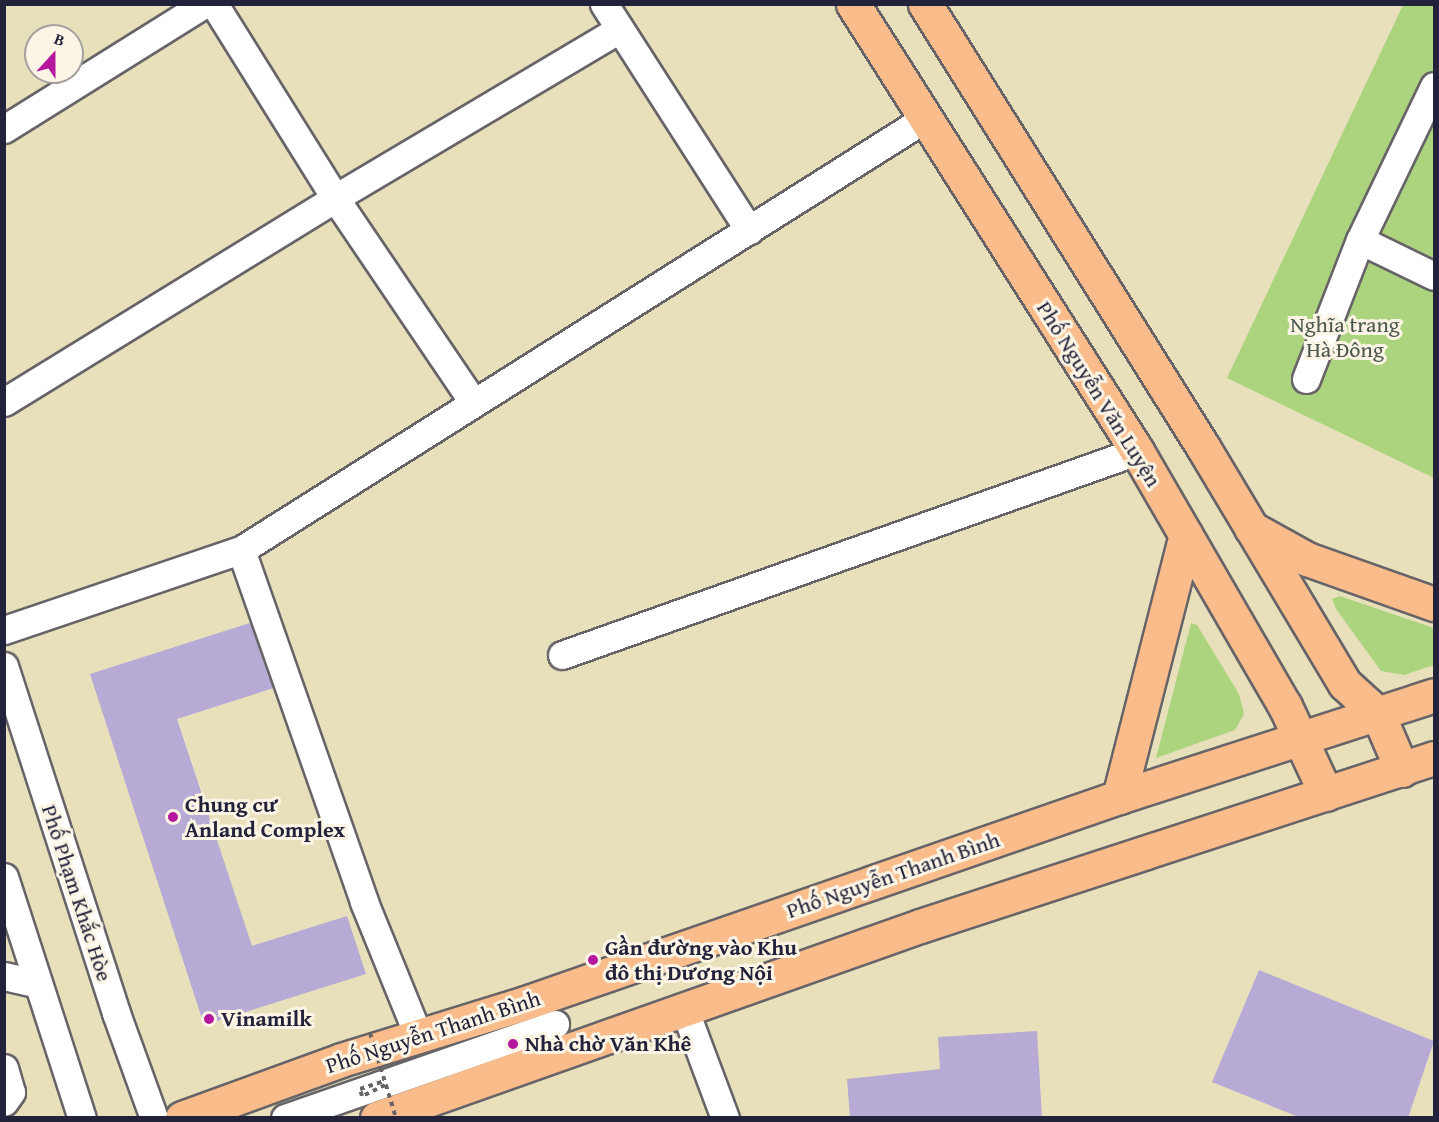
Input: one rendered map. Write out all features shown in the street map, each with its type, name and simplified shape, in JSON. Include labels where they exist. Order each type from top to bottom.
[{"type":"main road","name":"Phố Nguyễn Văn Luyện","points":[[853,4],[1137,451],[1300,737],[1326,794]]},
{"type":"main road","points":[[925,4],[1251,528],[1345,684],[1378,714],[1402,770]]},
{"type":"main road","points":[[1251,528],[1307,559],[1434,604]]},
{"type":"main road","points":[[1119,797],[1186,535]]},
{"type":"main road","name":"Phố Nguyễn Thanh Bình","points":[[182,1118],[418,1035],[537,999],[1119,797],[1434,695]]},
{"type":"main road","points":[[386,1105],[685,1011],[920,926],[1434,758]]},
{"type":"street","points":[[4,129],[204,4]]},
{"type":"street","points":[[214,4],[335,198],[473,402]]},
{"type":"street","points":[[604,4],[749,230]]},
{"type":"street","points":[[4,402],[335,198],[620,29]]},
{"type":"street","points":[[1306,379],[1360,240],[1425,129],[1434,87]]},
{"type":"street","points":[[4,630],[241,550],[924,119]]},
{"type":"street","points":[[1360,240],[1434,276]]},
{"type":"street","points":[[562,655],[1137,451]]},
{"type":"street","points":[[241,550],[364,902],[418,1035]]},
{"type":"street","name":"Phố Phạm Khắc Hòe","points":[[4,666],[116,1013],[154,1118]]},
{"type":"street","points":[[4,877],[82,1118]]},
{"type":"street","points":[[4,976],[38,984]]},
{"type":"street","points":[[685,1011],[724,1118]]},
{"type":"street","points":[[285,1118],[386,1105],[555,1024]]},
{"type":"street","points":[[4,1068],[11,1092],[4,1102]]},
{"type":"path","points":[[370,1033],[386,1105]]},
{"type":"path","points":[[360,1089],[386,1105],[363,1096],[360,1089]]},
{"type":"green space","name":"Nghĩa trang Hà Đông","points":[[1403,5],[1434,5],[1434,478],[1227,378]]},
{"type":"green space","points":[[1340,596],[1434,628],[1434,665],[1404,675],[1381,671],[1336,609],[1332,599]]},
{"type":"green space","points":[[1191,623],[1197,625],[1239,694],[1244,714],[1235,730],[1156,758]]},
{"type":"building","name":"Chung cư Anland Complex","points":[[256,621],[277,687],[177,719],[252,946],[347,916],[366,974],[204,1025],[90,674]]},
{"type":"building","points":[[1259,970],[1434,1041],[1408,1118],[1301,1118],[1212,1082]]},
{"type":"building","points":[[1037,1031],[1042,1118],[850,1118],[847,1079],[940,1069],[938,1037]]},
{"type":"place","name":"Chung cư Anland Complex","points":[[173,817]]},
{"type":"place","name":"Gần đường vào Khu đô thị Dương Nội","points":[[593,960]]},
{"type":"place","name":"Vinamilk","points":[[209,1019]]},
{"type":"place","name":"Nhà chờ Văn Khê","points":[[513,1044]]}]
